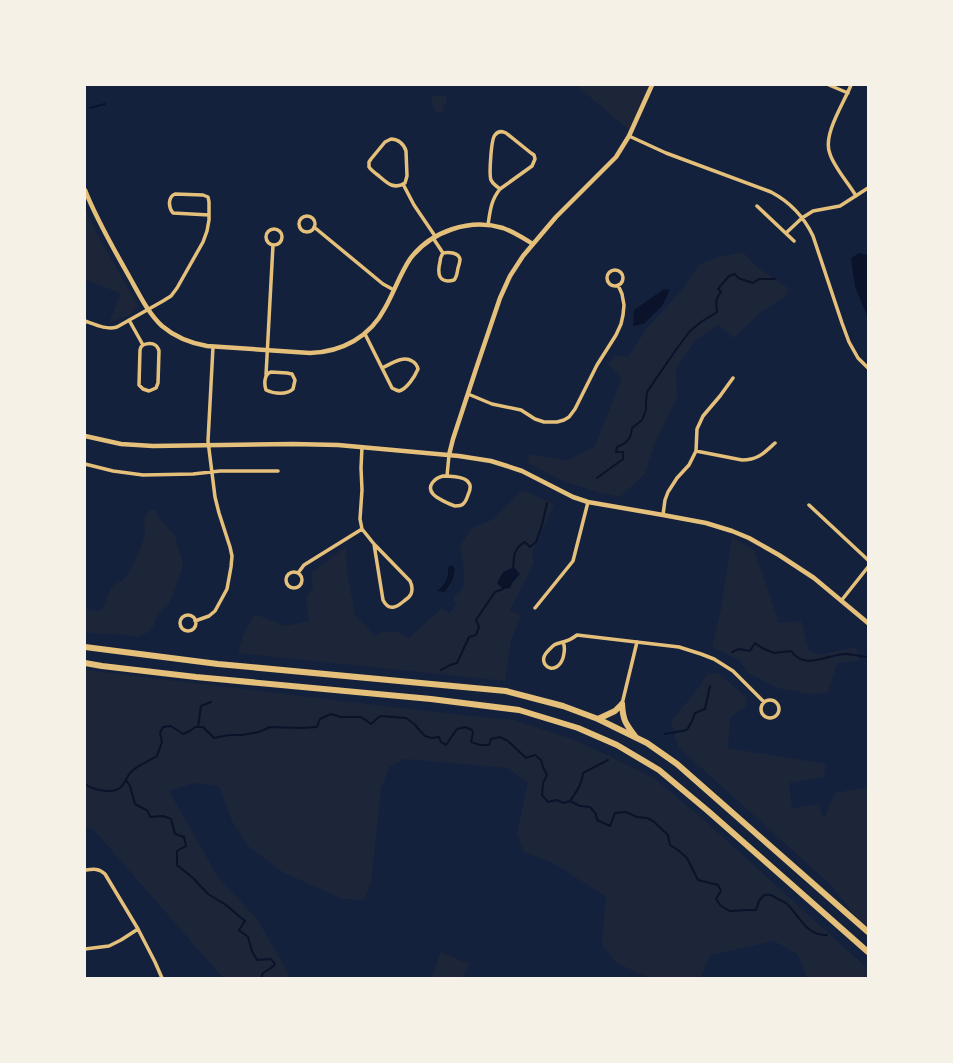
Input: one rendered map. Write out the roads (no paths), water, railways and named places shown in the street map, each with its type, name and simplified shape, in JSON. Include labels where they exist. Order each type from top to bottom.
[{"type":"main road","points":[[85,647],[218,664],[506,691],[563,706],[598,719],[636,737],[677,764],[868,932]]},
{"type":"main road","points":[[85,663],[196,676],[431,699],[519,710],[578,728],[617,745],[659,770],[708,811],[868,952]]},
{"type":"main road","points":[[598,719],[615,711],[622,704]]},
{"type":"main road","points":[[622,704],[622,715],[625,724],[636,737]]},
{"type":"street","points":[[447,476],[451,446],[504,287],[514,268],[556,217],[616,157],[629,136],[652,85]]},
{"type":"street","points":[[829,85],[848,93]]},
{"type":"street","points":[[851,85],[832,125],[828,145],[829,154],[856,196]]},
{"type":"street","points":[[488,225],[492,203],[500,189],[532,166],[535,160],[531,153],[506,133],[502,132],[497,133],[493,139],[490,175],[493,184],[500,189]]},
{"type":"street","points":[[629,136],[666,153],[772,192],[797,211],[813,236],[849,342],[858,358],[868,368]]},
{"type":"street","points":[[387,140],[396,140],[404,146],[407,176],[406,181],[403,184],[398,186],[390,185],[369,167],[369,162],[387,140]]},
{"type":"street","points":[[403,184],[443,253]]},
{"type":"street","points":[[786,233],[802,218],[813,211],[840,206],[868,188]]},
{"type":"street","points":[[85,190],[100,225],[148,309],[158,322],[175,335],[195,344],[213,347],[310,353],[324,352],[335,349],[347,345],[365,334],[385,309],[412,257],[421,247],[434,237],[462,226],[488,225],[512,232],[533,244]]},
{"type":"street","points":[[85,321],[102,327],[117,327],[169,298],[177,288],[204,239],[208,226],[209,215],[209,200],[206,196],[172,195],[170,197],[171,211],[209,215]]},
{"type":"street","points":[[756,206],[794,241]]},
{"type":"street","points":[[304,216],[311,217],[314,220],[314,227],[309,231],[303,231],[299,225],[300,220],[304,216]]},
{"type":"street","points":[[314,227],[383,284],[394,290]]},
{"type":"street","points":[[276,229],[281,233],[282,238],[278,244],[273,245],[268,241],[266,236],[270,230],[276,229]]},
{"type":"street","points":[[266,375],[271,372],[291,374],[295,379],[294,388],[292,391],[287,393],[269,391],[266,390],[265,386],[273,245]]},
{"type":"street","points":[[443,253],[453,253],[459,257],[460,262],[457,276],[454,280],[445,280],[439,276],[438,269],[443,253]]},
{"type":"street","points":[[617,270],[622,274],[622,281],[618,285],[610,284],[608,281],[607,275],[611,271],[617,270]]},
{"type":"street","points":[[468,394],[492,404],[521,410],[542,422],[557,422],[569,417],[575,409],[597,364],[616,335],[621,324],[624,305],[622,294],[618,285]]},
{"type":"street","points":[[130,320],[143,345]]},
{"type":"street","points":[[365,334],[382,368],[392,388],[399,391],[405,388],[418,369],[416,364],[407,359],[395,362],[382,368]]},
{"type":"street","points":[[149,343],[155,344],[159,351],[158,383],[156,388],[152,390],[143,389],[139,384],[140,350],[143,345],[149,343]]},
{"type":"street","points":[[195,621],[209,616],[215,611],[229,582],[232,556],[216,503],[208,445],[213,347]]},
{"type":"street","points":[[663,515],[665,500],[668,492],[676,478],[689,465],[696,451],[697,429],[702,416],[720,396],[733,378]]},
{"type":"street","points":[[85,436],[112,442],[164,446],[304,444],[362,447],[449,455],[484,460],[507,466],[532,476],[573,497],[588,502],[706,523],[732,530],[779,555],[814,578],[868,623]]},
{"type":"street","points":[[696,451],[749,460],[761,455],[775,443]]},
{"type":"street","points":[[362,447],[360,519],[362,529],[411,583],[411,595],[397,606],[389,606],[384,602],[374,544]]},
{"type":"street","points":[[85,464],[113,471],[144,475],[278,471]]},
{"type":"street","points":[[447,476],[463,478],[470,483],[470,492],[462,505],[454,506],[433,494],[431,487],[433,482],[440,477],[447,476]]},
{"type":"street","points":[[535,608],[573,562],[588,502]]},
{"type":"street","points":[[809,505],[868,560]]},
{"type":"street","points":[[298,573],[304,565],[362,529]]},
{"type":"street","points":[[841,601],[868,567]]},
{"type":"street","points":[[292,573],[298,573],[301,577],[301,584],[296,588],[290,588],[286,582],[287,576],[292,573]]},
{"type":"street","points":[[185,615],[192,616],[195,621],[195,626],[190,630],[184,630],[180,624],[181,619],[185,615]]},
{"type":"street","points":[[564,642],[565,648],[561,663],[559,666],[551,669],[545,664],[544,660],[546,654],[558,643],[564,642],[577,635],[679,647],[714,659],[733,671],[764,702]]},
{"type":"street","points":[[622,704],[637,642]]},
{"type":"street","points":[[772,700],[777,703],[779,712],[775,717],[769,718],[763,716],[761,707],[764,702],[772,700]]},
{"type":"street","points":[[85,870],[100,870],[105,874],[138,929],[162,978]]},
{"type":"street","points":[[85,949],[109,946],[138,929]]},
{"type":"waterway","points":[[90,108],[105,104]]},
{"type":"waterway","points":[[597,478],[623,459],[623,452],[616,452],[617,447],[628,440],[631,435],[632,428],[642,420],[646,410],[647,392],[690,331],[717,312],[716,301],[721,292],[718,289],[729,276],[735,274],[738,278],[753,283],[759,279],[775,279]]},
{"type":"waterway","points":[[513,568],[515,553],[519,547],[525,542],[530,547],[536,542],[547,503]]},
{"type":"waterway","points":[[441,670],[457,663],[469,637],[476,635],[479,627],[476,620],[495,592],[503,589],[504,586]]},
{"type":"waterway","points":[[732,652],[739,649],[750,651],[755,643],[774,653],[791,651],[797,657],[810,661],[846,654],[868,657]]},
{"type":"waterway","points":[[665,734],[687,730],[695,713],[705,709],[710,686]]},
{"type":"waterway","points":[[198,727],[201,706],[211,702]]},
{"type":"waterway","points":[[85,784],[93,788],[107,791],[120,788],[134,770],[157,756],[162,742],[160,733],[163,727],[171,726],[183,734],[195,727],[203,727],[214,738],[259,732],[270,727],[317,727],[320,719],[331,714],[341,717],[361,717],[371,724],[380,716],[406,718],[425,736],[432,738],[439,737],[441,742],[446,745],[457,729],[465,727],[472,730],[473,733],[471,742],[480,745],[489,745],[491,739],[500,737],[508,741],[526,758],[535,755],[541,760],[547,775],[543,783],[542,795],[548,802],[556,800],[564,803],[570,801],[580,806],[590,807],[596,814],[597,820],[610,826],[615,813],[626,812],[637,817],[647,818],[653,821],[668,835],[670,845],[687,858],[698,880],[718,885],[721,891],[716,899],[721,906],[730,911],[756,910],[759,901],[764,895],[770,895],[787,904],[809,929],[814,932],[827,935]]},
{"type":"waterway","points":[[570,801],[580,785],[583,773],[608,760]]},
{"type":"waterway","points":[[126,780],[130,786],[135,804],[148,811],[150,817],[163,816],[171,819],[175,834],[184,837],[186,846],[177,851],[177,865],[193,878],[208,894],[226,905],[245,921],[239,930],[248,937],[252,951],[257,960],[271,959],[275,964],[263,973],[261,978]]}]
